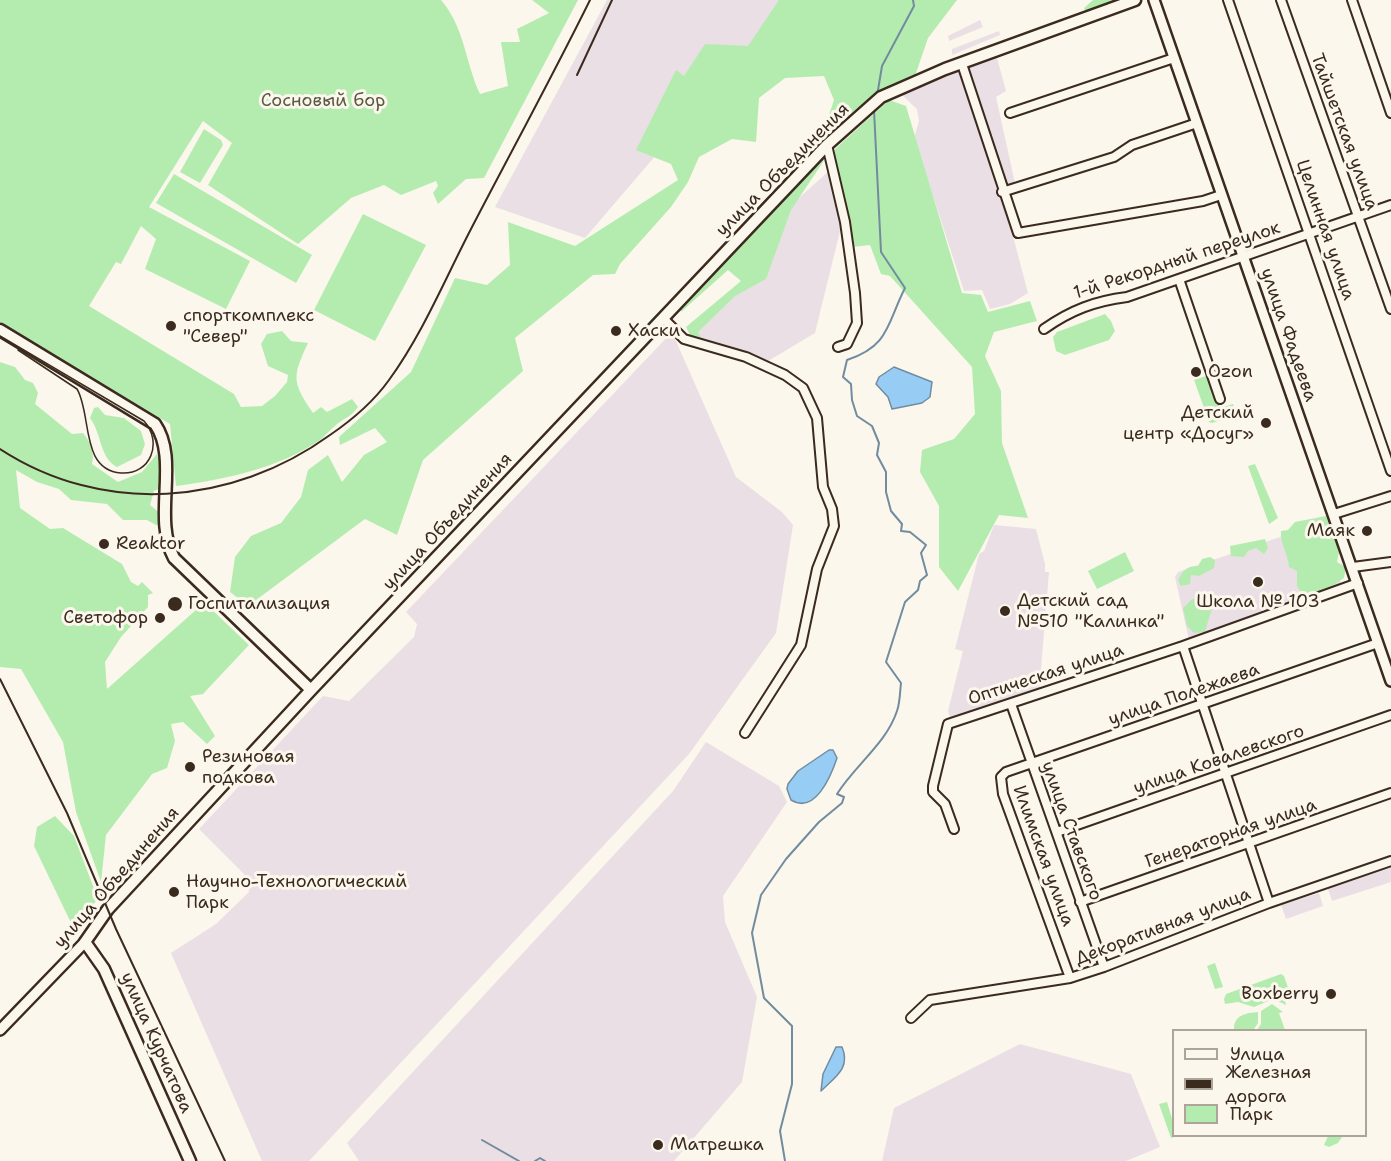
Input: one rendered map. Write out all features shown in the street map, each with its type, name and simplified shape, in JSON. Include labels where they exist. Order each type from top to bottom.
[{"type":"main road","name":"улица Объединения","points":[[85,942],[125,890],[827,144],[881,97],[945,69],[1135,0]]},
{"type":"main road","points":[[0,330],[155,424],[163,439],[167,540],[174,558],[311,690]]},
{"type":"main road","name":"улица Курчатова","points":[[85,942],[104,969],[188,1160]]},
{"type":"street","name":"улица Фадеева","points":[[1154,0],[1391,681]]},
{"type":"street","name":"Целинная улица","points":[[1228,0],[1391,471]]},
{"type":"street","name":"Тайшетская улица","points":[[1281,0],[1391,309]]},
{"type":"street","points":[[1352,0],[1391,113]]},
{"type":"street","points":[[1010,113],[1174,58]]},
{"type":"street","points":[[962,64],[1002,192],[1018,233],[1203,201],[1221,195]]},
{"type":"street","points":[[1002,192],[1114,157],[1132,145],[1197,123]]},
{"type":"street","points":[[827,144],[845,222],[857,323],[847,344],[837,347]]},
{"type":"street","name":"1-й Рекордный переулок","points":[[1044,329],[1066,314],[1097,301],[1127,297],[1391,205]]},
{"type":"street","points":[[1179,279],[1220,399]]},
{"type":"street","points":[[663,318],[684,339],[746,357],[786,375],[803,388],[817,418],[823,487],[832,509],[834,526],[817,568],[801,645],[745,733]]},
{"type":"street","points":[[1334,513],[1391,496]]},
{"type":"street","points":[[1353,567],[1391,562]]},
{"type":"street","name":"Оптическая улица","points":[[954,829],[945,804],[933,792],[948,724],[1183,646],[1358,583]]},
{"type":"street","name":"улица Полежаева","points":[[1001,777],[1006,772],[1378,643]]},
{"type":"street","points":[[1183,646],[1269,903]]},
{"type":"street","name":"улица Ставского","points":[[1011,704],[1030,764],[1057,832],[1104,967]]},
{"type":"street","name":"улица Ковалевского","points":[[1057,832],[1226,775],[1391,715]]},
{"type":"street","name":"Илимская улица","points":[[1001,777],[1003,794],[1070,978]]},
{"type":"street","name":"Генераторная улица","points":[[1080,902],[1391,793]]},
{"type":"street","name":"Декоративная улица","points":[[911,1018],[930,1000],[1070,978],[1104,967],[1269,903],[1391,861]]},
{"type":"street","name":"улица Объединения","points":[[0,1030],[85,942]]},
{"type":"shaded area","points":[[607,0],[783,0],[775,16],[585,238],[495,207]]},
{"type":"shaded area","points":[[980,20],[983,27],[949,41],[948,36]]},
{"type":"shaded area","points":[[999,31],[1000,35],[952,55],[952,49]]},
{"type":"shaded area","points":[[997,58],[1006,91],[996,97],[1015,183],[1001,191],[1028,293],[1010,304],[990,309],[982,290],[964,291],[914,138],[919,121],[917,109],[901,94],[924,82]]},
{"type":"shaded area","points":[[829,171],[841,227],[815,333],[768,361],[699,339],[694,331],[727,298],[763,278],[792,204]]},
{"type":"shaded area","points":[[672,332],[736,477],[782,512],[793,525],[776,633],[689,754],[309,1161],[262,1161],[171,953],[216,924],[249,892],[248,878],[199,829],[323,696],[349,701],[414,637],[417,624],[406,612]]},
{"type":"shaded area","name":"Детский сад №510 \"Калинка\"","points":[[994,525],[1036,529],[1045,572],[1049,572],[1039,693],[956,719],[950,717],[948,711],[963,651],[955,649],[979,554],[984,551]]},
{"type":"shaded area","name":"Школа № 103","points":[[1312,526],[1324,531],[1342,587],[1189,640],[1175,577],[1178,572]]},
{"type":"shaded area","points":[[706,742],[779,786],[787,802],[723,896],[725,922],[757,997],[742,1082],[674,1161],[359,1161],[347,1143],[673,791]]},
{"type":"shaded area","points":[[1391,865],[1391,882],[1332,901],[1327,886]]},
{"type":"shaded area","points":[[1319,893],[1323,906],[1286,919],[1281,905]]},
{"type":"shaded area","points":[[1020,1044],[1131,1074],[1160,1147],[1126,1161],[882,1161],[894,1108]]},
{"type":"green space","name":"Сосновый бор","points":[[0,0],[441,0],[460,34],[480,94],[508,86],[501,42],[520,42],[517,29],[549,13],[532,0],[578,0],[484,178],[466,179],[438,204],[433,193],[438,186],[436,181],[401,195],[384,185],[351,198],[298,244],[208,185],[232,143],[203,121],[149,207],[250,261],[226,309],[145,269],[156,239],[141,226],[121,264],[116,262],[89,306],[234,394],[241,407],[262,406],[287,382],[288,375],[268,366],[261,344],[267,334],[282,331],[291,341],[308,343],[299,364],[297,379],[301,394],[313,413],[321,407],[327,412],[352,399],[358,407],[320,440],[286,458],[232,476],[176,486],[170,424],[0,322]]},
{"type":"green space","points":[[779,0],[957,0],[928,38],[915,76],[869,99],[822,136],[834,100],[824,76],[785,78],[759,98],[756,142],[732,139],[699,157],[688,182],[671,207],[620,264],[615,274],[593,275],[515,338],[523,371],[423,460],[397,535],[365,519],[248,606],[230,592],[235,557],[251,536],[281,523],[301,497],[308,470],[328,455],[342,482],[364,455],[387,442],[375,428],[340,445],[339,437],[411,372],[455,278],[487,285],[510,265],[508,222],[575,246],[678,180],[671,164],[636,150],[676,70],[684,76],[705,44],[748,46]]},
{"type":"green space","points":[[1093,0],[1127,0],[1087,14],[1084,8]]},
{"type":"green space","points":[[889,100],[906,106],[962,293],[981,295],[988,312],[1030,301],[1037,321],[994,332],[985,356],[1001,391],[1002,443],[1028,518],[999,515],[958,591],[939,567],[939,506],[920,472],[922,450],[954,439],[975,414],[972,367],[890,276],[881,274],[870,245],[852,247],[834,150]]},
{"type":"green space","points":[[204,129],[221,140],[223,145],[200,183],[180,172]]},
{"type":"green space","points":[[825,159],[791,210],[766,279],[735,296],[698,332],[704,343],[692,339],[686,327],[741,281],[728,270],[681,312],[681,306],[778,201]]},
{"type":"green space","points":[[174,174],[312,255],[296,283],[156,203]]},
{"type":"green space","points":[[363,214],[426,245],[375,341],[314,310]]},
{"type":"green space","points":[[1105,314],[1115,331],[1109,340],[1065,355],[1056,351],[1053,337],[1057,332]]},
{"type":"green space","points":[[0,362],[15,367],[25,380],[33,383],[38,393],[35,404],[72,434],[83,433],[91,447],[92,464],[118,482],[142,472],[157,454],[160,461],[161,488],[154,491],[150,505],[161,514],[163,526],[147,520],[123,520],[107,504],[71,500],[59,489],[37,482],[16,470],[20,508],[50,529],[63,528],[122,564],[131,582],[138,586],[142,582],[153,593],[148,595],[148,607],[121,637],[105,662],[107,689],[197,609],[209,607],[249,645],[203,694],[190,696],[215,736],[207,744],[183,722],[171,724],[175,741],[167,768],[152,774],[106,835],[101,882],[76,812],[63,742],[21,669],[0,667]]},
{"type":"green space","points":[[1206,376],[1220,408],[1233,404],[1237,415],[1209,422],[1194,380]]},
{"type":"green space","points":[[98,407],[105,415],[124,418],[141,431],[145,444],[141,455],[117,467],[111,463],[90,418],[94,408]]},
{"type":"green space","points":[[1255,464],[1278,518],[1269,524],[1248,466]]},
{"type":"green space","points":[[1326,516],[1339,552],[1337,562],[1346,567],[1344,578],[1331,587],[1303,596],[1297,586],[1297,571],[1289,567],[1281,531],[1288,530],[1295,522]]},
{"type":"green space","points":[[1265,539],[1268,548],[1264,554],[1256,548],[1248,551],[1244,557],[1231,556],[1230,546]]},
{"type":"green space","points":[[1125,552],[1134,571],[1097,589],[1088,571]]},
{"type":"green space","points":[[1210,557],[1215,560],[1214,568],[1199,576],[1191,575],[1190,584],[1181,586],[1178,580],[1184,571],[1198,566],[1202,559]]},
{"type":"green space","points":[[1192,599],[1201,600],[1212,608],[1205,632],[1194,633],[1187,626],[1183,608]]},
{"type":"green space","points":[[55,816],[74,836],[98,899],[73,927],[34,846],[37,827]]},
{"type":"green space","points":[[1215,963],[1223,987],[1215,989],[1207,966]]},
{"type":"green space","points":[[1281,974],[1284,976],[1290,993],[1285,1000],[1286,1005],[1273,999],[1254,1007],[1238,1002],[1225,1004],[1226,994]]},
{"type":"green space","points":[[1272,1004],[1283,1012],[1279,1013],[1285,1029],[1258,1029],[1261,1024],[1261,1011]]},
{"type":"green space","points":[[1258,1012],[1258,1023],[1254,1029],[1234,1029],[1238,1018],[1245,1014]]},
{"type":"green space","points":[[1167,1102],[1172,1119],[1172,1137],[1174,1137],[1171,1138],[1159,1104]]},
{"type":"green space","points":[[1328,1137],[1342,1137],[1338,1143],[1329,1147],[1324,1145]]},
{"type":"water","points":[[894,367],[932,382],[930,397],[922,403],[892,409],[888,397],[876,384],[879,377]]},
{"type":"water","points":[[829,750],[833,750],[837,758],[821,791],[807,802],[800,803],[791,800],[787,789],[788,784],[798,771]]},
{"type":"water","points":[[836,1047],[842,1047],[843,1066],[821,1091],[823,1074]]},
{"type":"waterway","points":[[877,96],[882,66],[914,6],[913,0]]},
{"type":"waterway","points":[[785,1161],[780,1131],[792,1084],[792,1026],[764,998],[752,933],[761,895],[786,859],[819,822],[842,803],[844,797],[837,794],[886,734],[892,723],[898,708],[901,683],[886,662],[905,602],[918,590],[920,581],[927,575],[921,553],[926,545],[910,532],[901,531],[902,524],[891,511],[886,492],[886,472],[877,455],[879,443],[872,426],[857,416],[852,400],[851,384],[843,377],[847,360],[872,348],[880,340],[905,288],[881,252],[874,110]]},
{"type":"waterway","points":[[482,1140],[519,1161]]},
{"type":"waterway","points":[[535,1161],[540,1158],[545,1161]]},
{"type":"tram line","points":[[0,336],[144,421],[153,438],[151,456],[146,463],[140,469],[131,472],[121,473],[108,470],[93,452],[82,400],[77,389],[18,350]]},
{"type":"railway","points":[[0,449],[40,471],[81,485],[124,493],[167,494],[210,488],[252,477],[292,459],[346,423],[370,403],[383,388],[412,344],[590,0]]},
{"type":"railway","points":[[577,75],[612,0]]},
{"type":"railway","points":[[0,679],[67,813],[116,929],[225,1161]]},
{"type":"place","name":"спорткомплекс \"Север\"","points":[[171,326]]},
{"type":"place","name":"Хаски","points":[[616,331]]},
{"type":"place","name":"Ozon","points":[[1196,372]]},
{"type":"place","name":"Детский центр «Досуг»","points":[[1266,423]]},
{"type":"place","name":"Маяк","points":[[1367,531]]},
{"type":"place","name":"Reaktor","points":[[104,544]]},
{"type":"place","name":"Школа № 103","points":[[1258,582]]},
{"type":"place","name":"Госпитализация","points":[[175,604]]},
{"type":"place","name":"Детский сад №510 \"Калинка\"","points":[[1005,611]]},
{"type":"place","name":"Светофор","points":[[160,618]]},
{"type":"place","name":"Резиновая подкова","points":[[190,767]]},
{"type":"place","name":"Научно-Технологический Парк","points":[[174,892]]},
{"type":"place","name":"Boxberry","points":[[1331,994]]},
{"type":"place","name":"Матрешка","points":[[658,1145]]}]
